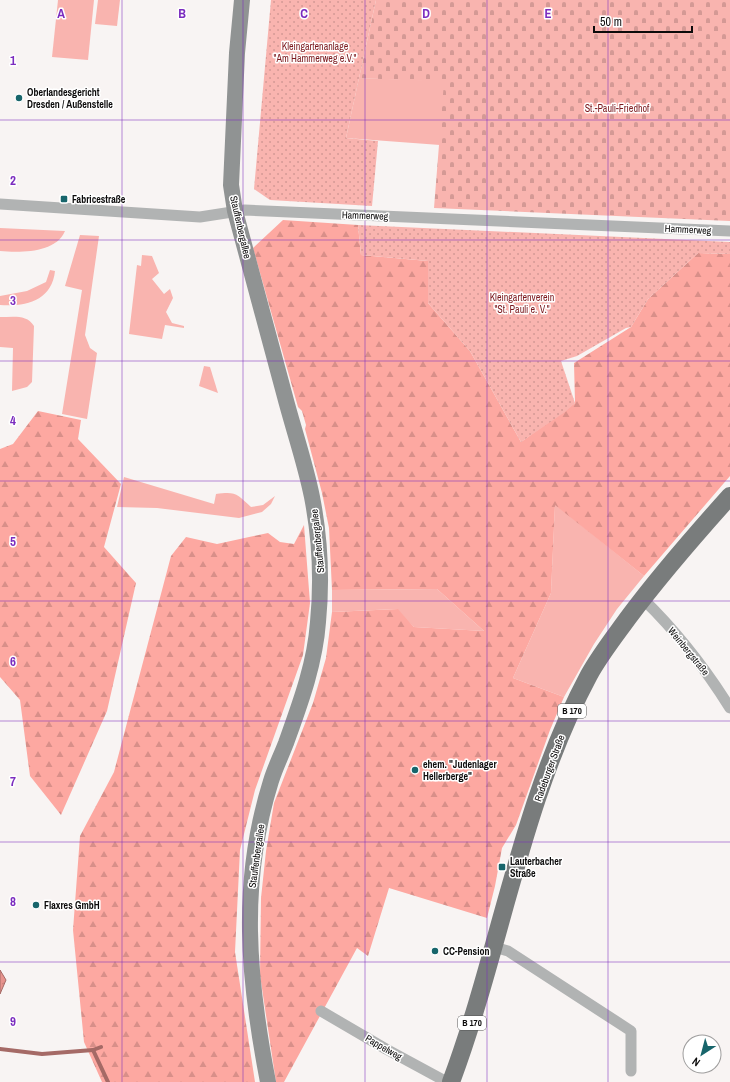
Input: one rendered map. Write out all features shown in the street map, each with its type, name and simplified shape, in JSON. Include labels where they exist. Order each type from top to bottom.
[{"type":"main road","name":"Stauffenbergallee","points":[[242,0],[237,53],[231,185],[235,212],[312,497],[321,575],[318,624],[311,666],[304,692],[271,780],[264,806],[256,851],[249,910],[250,968],[254,1008],[268,1082]]},
{"type":"main road","name":"Radeburger Straße","points":[[451,1082],[464,1049],[514,874],[559,738],[590,673],[611,641],[643,598],[730,496]]},
{"type":"street","name":"Hammerweg","points":[[0,204],[200,217],[253,210],[730,231]]},
{"type":"street","name":"Weinbergstraße","points":[[643,598],[683,641],[712,680],[730,708]]},
{"type":"street","points":[[494,947],[508,951],[631,1031],[631,1071]]},
{"type":"street","name":"Pappelweg","points":[[321,1010],[386,1049],[447,1082]]},
{"type":"green space","points":[[58,0],[94,0],[88,60],[52,57]]},
{"type":"green space","points":[[98,0],[120,0],[117,26],[95,24]]},
{"type":"green space","name":"Kleingartenanlage \"Am Hammerweg e.V.\"","points":[[271,0],[376,0],[346,138],[378,141],[372,206],[270,200],[254,189]]},
{"type":"green space","name":"St.-Pauli-Friedhof","points":[[376,0],[730,0],[730,221],[434,208],[444,82],[359,78]]},
{"type":"green space","points":[[359,78],[445,81],[440,145],[346,138]]},
{"type":"green space","points":[[283,220],[358,225],[361,255],[428,261],[428,303],[470,351],[521,442],[575,403],[574,363],[631,327],[648,299],[698,253],[730,254],[730,476],[644,576],[555,505],[551,593],[513,678],[564,697],[550,730],[516,825],[502,848],[487,918],[389,888],[368,956],[357,948],[284,1082],[276,1082],[260,975],[261,898],[266,851],[274,803],[313,703],[326,658],[332,612],[398,609],[414,627],[484,631],[437,589],[332,590],[329,528],[322,493],[305,429],[306,425],[302,411],[298,407],[253,248]]},
{"type":"green space","name":"Kleingartenverein \"St. Pauli e. V.\"","points":[[358,225],[730,242],[730,254],[698,253],[648,299],[631,327],[626,328],[577,356],[561,361],[575,403],[565,412],[521,442],[470,351],[428,303],[428,261],[361,255]]},
{"type":"green space","points":[[0,228],[65,231],[54,244],[46,248],[8,252],[0,251]]},
{"type":"green space","points":[[80,235],[99,236],[85,335],[90,348],[97,353],[87,419],[62,414],[82,290],[65,286]]},
{"type":"green space","points":[[142,255],[152,256],[159,273],[152,279],[164,294],[170,289],[173,298],[166,312],[172,323],[184,326],[184,328],[165,325],[162,339],[129,334],[137,265],[141,266]]},
{"type":"green space","points":[[50,270],[55,271],[53,281],[49,289],[36,300],[19,305],[0,305],[0,296],[27,291],[46,282]]},
{"type":"green space","points":[[0,317],[24,318],[31,322],[34,326],[32,382],[27,387],[12,391],[13,348],[0,347]]},
{"type":"green space","points":[[204,366],[210,367],[218,393],[199,386]]},
{"type":"green space","points":[[38,411],[81,420],[78,439],[121,484],[104,547],[136,583],[107,711],[61,815],[30,776],[20,700],[0,677],[0,449],[13,444]]},
{"type":"green space","points":[[124,477],[214,504],[216,494],[236,494],[251,507],[263,505],[275,496],[271,504],[262,512],[239,518],[157,508],[117,507]]},
{"type":"green space","points":[[555,504],[644,576],[617,609],[594,644],[564,697],[513,678],[551,593]]},
{"type":"green space","points":[[304,525],[310,603],[303,655],[255,790],[240,850],[235,952],[255,1082],[102,1082],[84,1042],[73,930],[80,836],[114,772],[171,556],[186,537],[217,544],[268,533],[280,542],[294,544]]},
{"type":"green space","points":[[437,589],[484,631],[414,627],[397,609],[332,612],[332,590]]},
{"type":"water","points":[[0,970],[6,980],[0,994]]},
{"type":"waterway","points":[[0,1049],[42,1054],[93,1050],[101,1047]]},
{"type":"waterway","points":[[93,1050],[108,1082]]},
{"type":"place","name":"Oberlandesgericht Dresden / Außenstelle","points":[[19,98]]},
{"type":"place","name":"Fabricestraße","points":[[64,199]]},
{"type":"place","name":"ehem. \"Judenlager Hellerberge\"","points":[[415,770]]},
{"type":"place","name":"Lauterbacher Straße","points":[[502,867]]},
{"type":"place","name":"Flaxres GmbH","points":[[36,905]]},
{"type":"place","name":"CC-Pension","points":[[435,951]]}]
